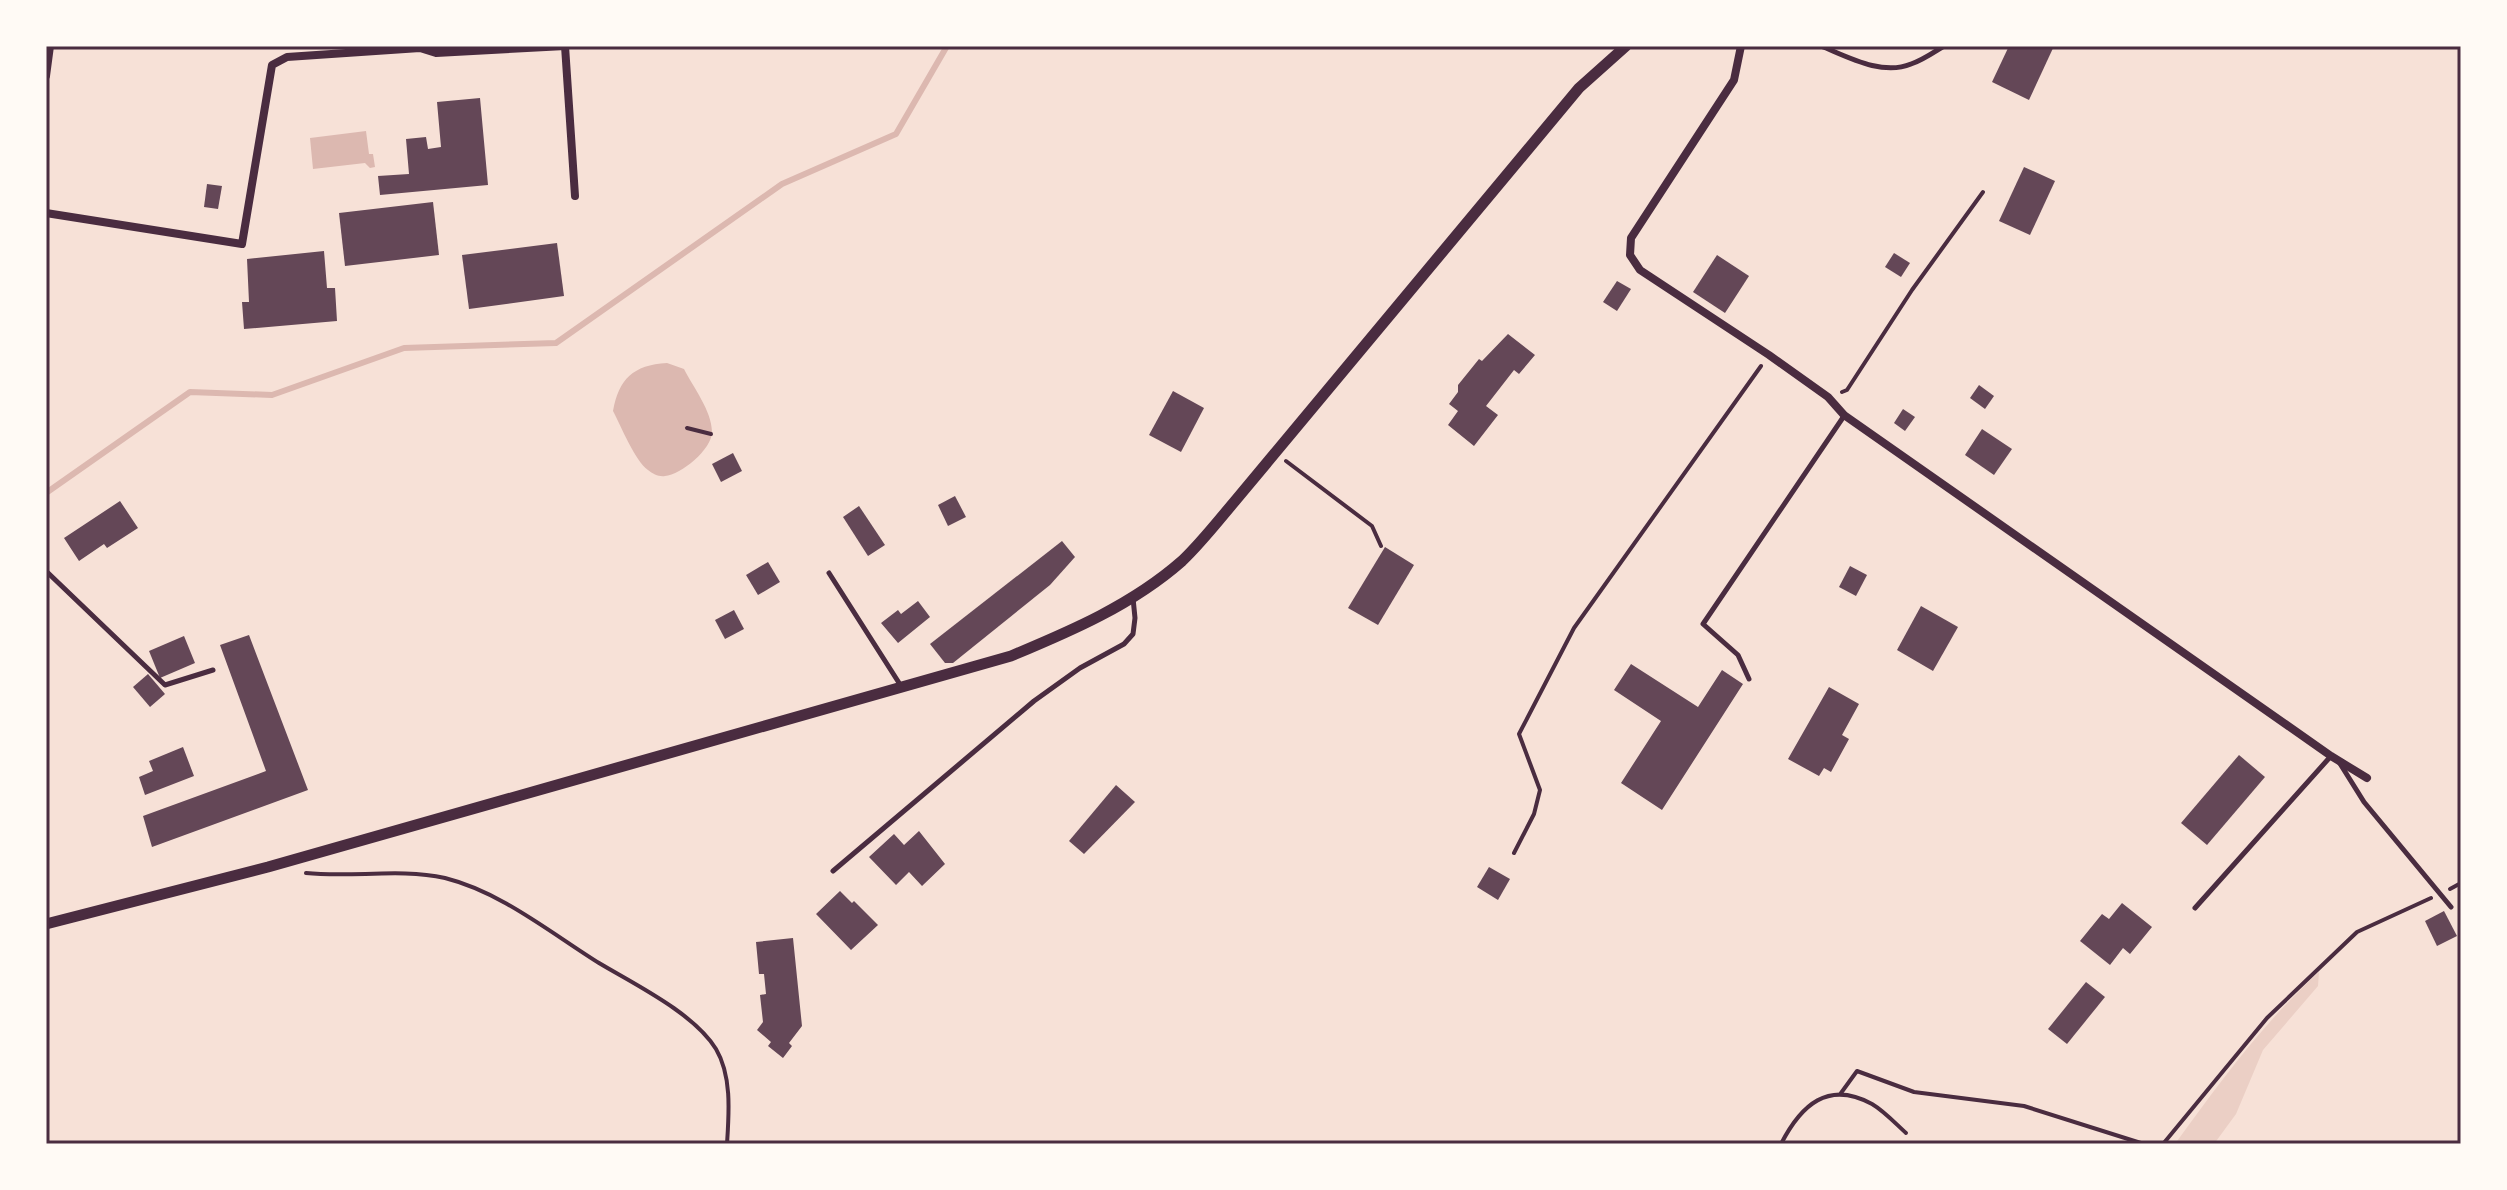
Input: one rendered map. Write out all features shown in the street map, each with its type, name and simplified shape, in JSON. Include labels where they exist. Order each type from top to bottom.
[{"type":"street","points":[[46,76],[50,46]]},
{"type":"street","points":[[46,213],[242,244],[272,65],[287,57],[420,48],[436,53],[565,46],[575,196]]},
{"type":"street","points":[[46,924],[283,863],[1011,656],[1095,619],[1133,598],[1182,560],[1276,453],[1579,88],[1626,46]]},
{"type":"street","points":[[1743,46],[1734,80],[1631,238],[1630,255],[1640,270],[1769,355],[1828,397],[1844,415],[2335,759],[2367,778]]},
{"type":"lane","points":[[1821,46],[1859,62],[1889,69],[1910,65],[1944,46]]},
{"type":"lane","points":[[1749,679],[1738,655],[1703,624],[1844,415]]},
{"type":"lane","points":[[46,571],[165,685],[213,670]]},
{"type":"lane","points":[[829,573],[902,687]]},
{"type":"lane","points":[[833,871],[1034,701],[1080,668],[1124,644],[1133,634],[1133,598]]},
{"type":"lane","points":[[2195,908],[2335,759],[2364,802],[2451,907]]},
{"type":"path","points":[[1828,397],[1847,390],[1912,290],[1983,192]]},
{"type":"path","points":[[1514,853],[1534,814],[1540,790],[1519,734],[1525,721],[1574,628],[1769,355]]},
{"type":"path","points":[[687,428],[711,434]]},
{"type":"path","points":[[1276,453],[1372,526],[1381,546]]},
{"type":"path","points":[[296,872],[410,873],[471,886],[651,995],[689,1020],[713,1045],[721,1059],[727,1082],[727,1144]]},
{"type":"path","points":[[2163,1144],[2267,1018],[2357,932],[2442,893]]},
{"type":"path","points":[[1841,1093],[1857,1071],[1914,1092],[2024,1106],[2144,1144]]},
{"type":"path","points":[[1781,1144],[1791,1125],[1813,1101],[1841,1093],[1873,1104],[1906,1133]]},
{"type":"shaded area","points":[[366,131],[369,154],[373,154],[375,167],[370,168],[365,163],[313,169],[310,138]]},
{"type":"shaded area","points":[[667,363],[684,369],[706,408],[712,432],[707,446],[694,460],[672,475],[663,476],[650,471],[638,459],[613,411],[619,390],[630,376],[645,367]]},
{"type":"shaded area","points":[[2319,972],[2318,986],[2263,1050],[2236,1114],[2214,1144],[2175,1144],[2260,1033]]},
{"type":"building","points":[[2009,46],[2054,46],[2029,100],[1992,82]]},
{"type":"building","points":[[480,98],[488,185],[380,195],[378,176],[409,174],[406,139],[426,137],[428,149],[441,147],[437,102]]},
{"type":"building","points":[[2024,167],[2055,181],[2030,235],[1999,221]]},
{"type":"building","points":[[207,184],[222,186],[218,209],[204,207]]},
{"type":"building","points":[[433,202],[439,255],[345,266],[339,213]]},
{"type":"building","points":[[557,243],[564,296],[469,309],[462,255]]},
{"type":"building","points":[[324,251],[327,288],[335,288],[337,321],[244,329],[242,302],[249,302],[247,259]]},
{"type":"building","points":[[1894,253],[1910,263],[1901,277],[1885,267]]},
{"type":"building","points":[[1717,255],[1749,276],[1725,313],[1693,292]]},
{"type":"building","points":[[1617,281],[1631,289],[1617,311],[1603,302]]},
{"type":"building","points":[[1508,334],[1535,355],[1519,374],[1514,370],[1486,406],[1498,415],[1474,446],[1448,425],[1458,411],[1449,404],[1458,392],[1458,385],[1479,359],[1482,361]]},
{"type":"building","points":[[1979,385],[1994,396],[1985,409],[1970,398]]},
{"type":"building","points":[[1173,391],[1204,408],[1181,452],[1149,435]]},
{"type":"building","points":[[1903,409],[1915,417],[1905,431],[1894,423]]},
{"type":"building","points":[[1982,429],[2012,449],[1994,475],[1965,455]]},
{"type":"building","points":[[733,453],[742,471],[721,482],[712,464]]},
{"type":"building","points":[[955,496],[966,517],[948,526],[938,505]]},
{"type":"building","points":[[120,501],[138,528],[107,548],[104,544],[79,561],[64,538]]},
{"type":"building","points":[[859,506],[885,545],[868,556],[843,517]]},
{"type":"building","points":[[1062,541],[1075,557],[1050,585],[953,663],[945,663],[930,644]]},
{"type":"building","points":[[1385,547],[1414,565],[1378,625],[1348,608]]},
{"type":"building","points":[[768,562],[780,582],[758,595],[746,575]]},
{"type":"building","points":[[1850,566],[1867,575],[1856,596],[1839,587]]},
{"type":"building","points":[[918,601],[930,617],[898,643],[881,623],[898,610],[901,614]]},
{"type":"building","points":[[1921,606],[1958,627],[1933,671],[1897,650]]},
{"type":"building","points":[[734,610],[744,629],[725,639],[715,620]]},
{"type":"building","points":[[249,635],[308,790],[152,847],[143,816],[266,771],[220,645]]},
{"type":"building","points":[[184,636],[195,663],[160,678],[149,651]]},
{"type":"building","points":[[1631,664],[1698,707],[1722,670],[1743,684],[1662,810],[1621,783],[1661,721],[1614,690]]},
{"type":"building","points":[[148,674],[165,694],[150,707],[133,687]]},
{"type":"building","points":[[1829,687],[1859,704],[1842,735],[1849,739],[1831,772],[1824,768],[1819,776],[1788,759]]},
{"type":"building","points":[[183,747],[194,776],[145,795],[139,777],[153,771],[149,761]]},
{"type":"building","points":[[2239,755],[2265,777],[2207,845],[2181,823]]},
{"type":"building","points":[[1116,785],[1135,802],[1084,854],[1069,841]]},
{"type":"building","points":[[919,831],[945,864],[922,886],[909,872],[896,885],[869,857],[894,834],[904,845]]},
{"type":"building","points":[[1489,867],[1510,879],[1498,900],[1477,887]]},
{"type":"building","points":[[840,891],[878,925],[851,950],[816,914]]},
{"type":"building","points":[[2122,903],[2152,927],[2130,954],[2123,948],[2110,965],[2080,941],[2102,914],[2109,919]]},
{"type":"building","points":[[2444,911],[2457,936],[2437,946],[2425,921]]},
{"type":"building","points":[[793,938],[802,1026],[789,1043],[792,1046],[783,1058],[768,1046],[771,1042],[757,1030],[763,1022],[760,995],[766,994],[764,974],[759,974],[756,942]]},
{"type":"building","points":[[2086,982],[2105,997],[2067,1044],[2048,1029]]},
{"type":"waterway","points":[[46,493],[190,392],[272,395],[404,348],[556,343],[782,184],[896,134],[947,46]]}]
